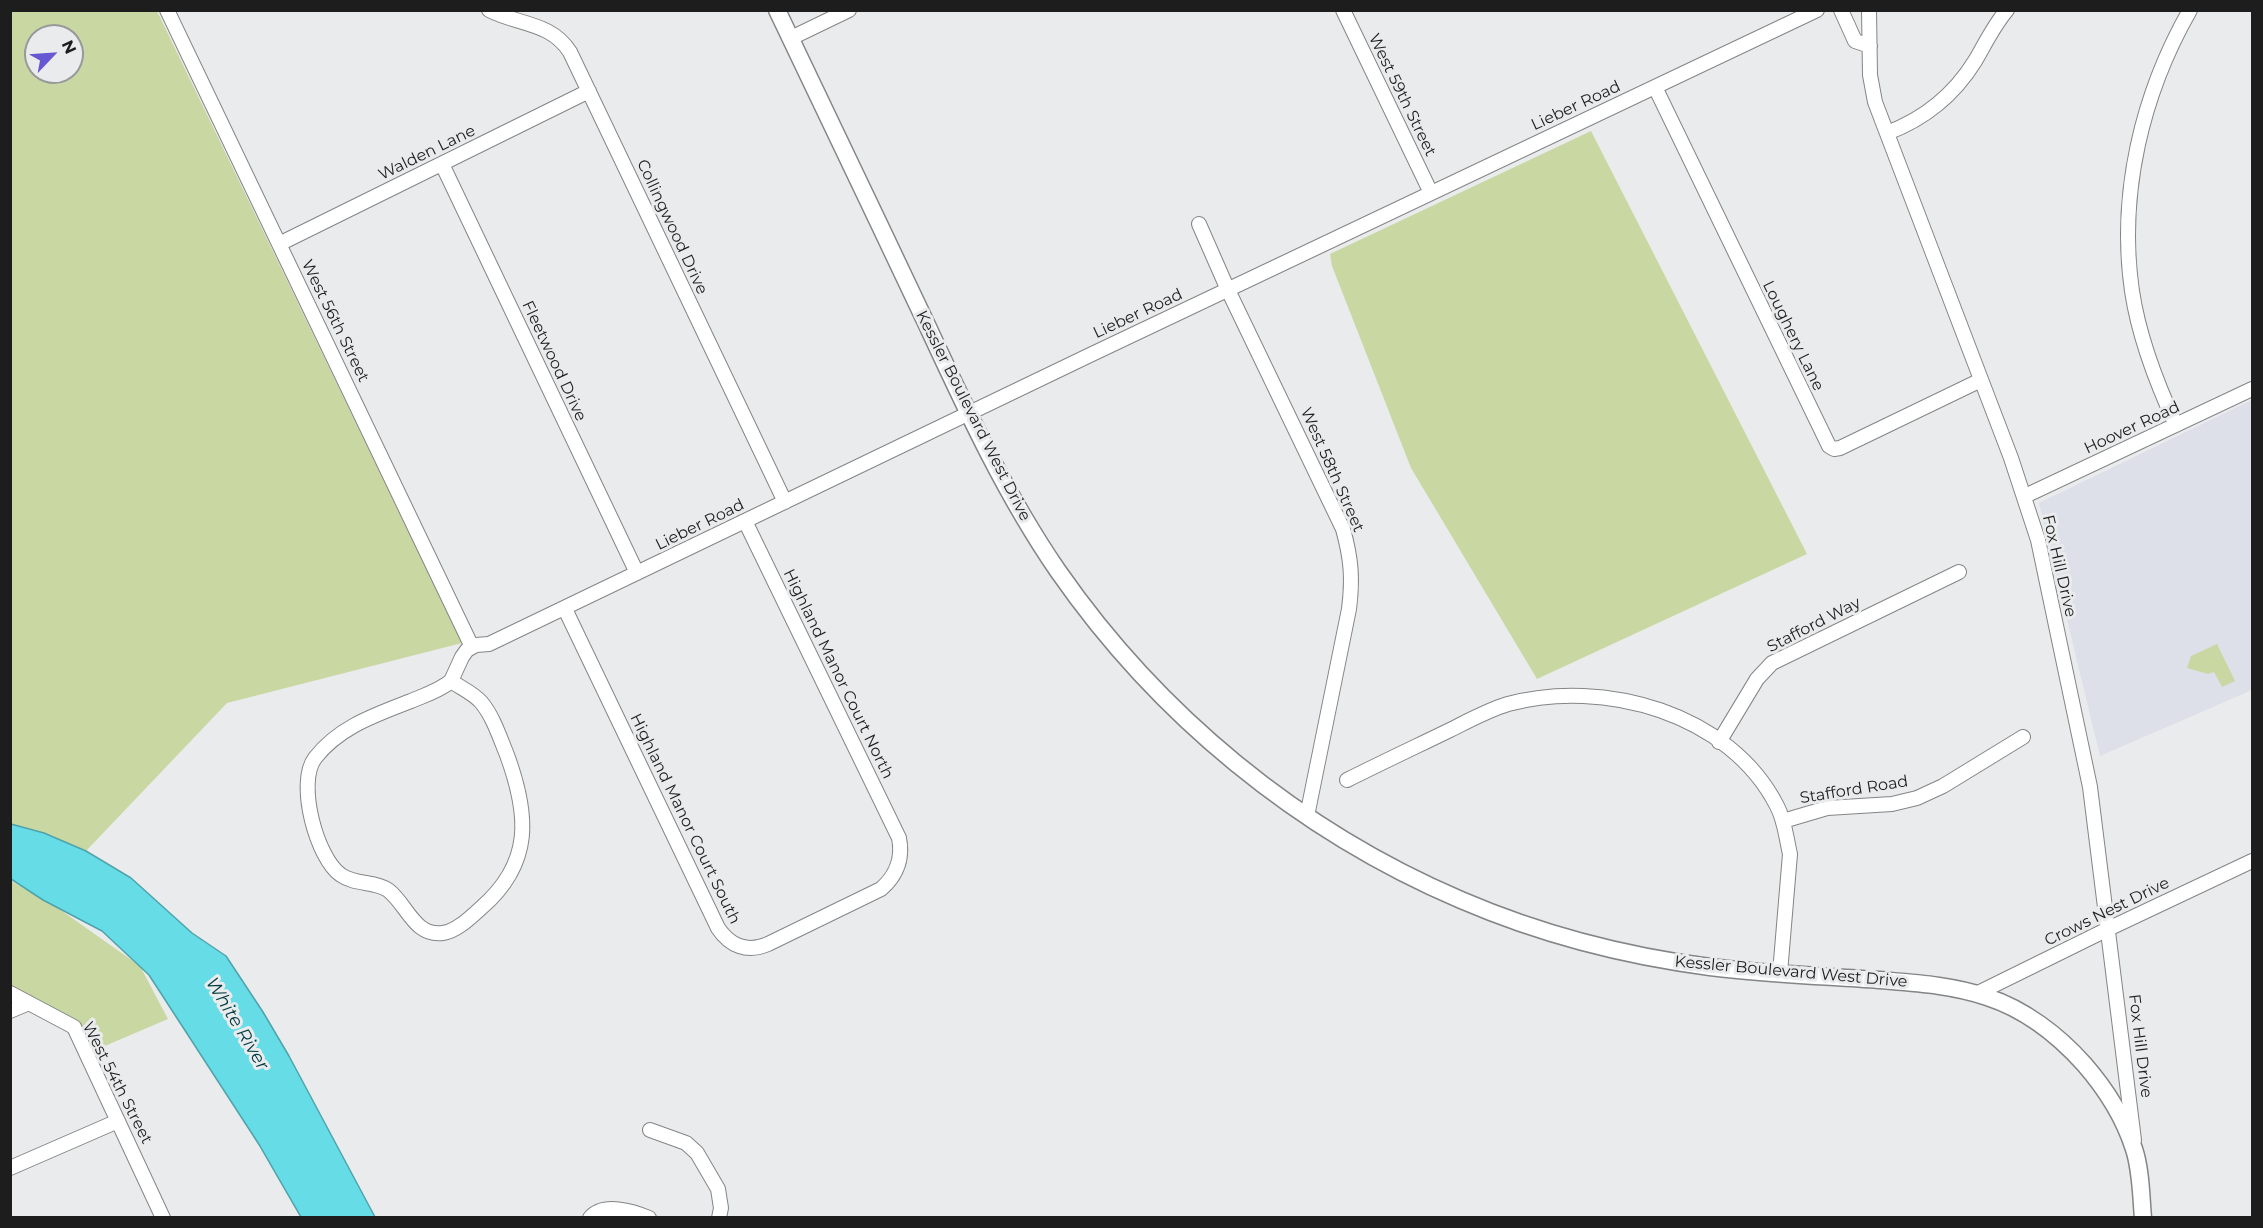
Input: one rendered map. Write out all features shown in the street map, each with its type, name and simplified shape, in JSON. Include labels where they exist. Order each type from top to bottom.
[{"type":"main road","name":"Kessler Boulevard West Drive","points":[[777,10],[969,414],[1007,488],[1042,547],[1110,639],[1140,673],[1202,734],[1243,769],[1307,816],[1356,848],[1458,899],[1530,926],[1598,946],[1655,959],[1715,968],[1930,985],[1976,994],[1999,1002],[2037,1022],[2077,1055],[2113,1103],[2136,1151],[2143,1218]]},
{"type":"street","name":"West 56th Street","points":[[167,10],[472,647]]},
{"type":"street","name":"Collingwood Drive","points":[[489,10],[510,19],[543,27],[560,38],[570,52],[785,502]]},
{"type":"street","points":[[791,38],[849,10]]},
{"type":"street","name":"West 59th Street","points":[[1342,10],[1431,193]]},
{"type":"street","name":"Lieber Road","points":[[472,647],[489,644],[565,609],[1817,10]]},
{"type":"street","points":[[1841,10],[1855,41],[1870,46]]},
{"type":"street","name":"Fox Hill Drive","points":[[1869,10],[1870,75],[1875,102],[2025,496],[2040,550],[2090,788],[2136,1151]]},
{"type":"street","points":[[1887,133],[1919,118],[1953,90],[1968,71],[2007,10]]},
{"type":"street","points":[[2176,425],[2151,368],[2135,306],[2129,262],[2129,221],[2137,147],[2145,115],[2169,50],[2190,10]]},
{"type":"street","name":"Loughery Lane","points":[[1655,87],[1828,446],[1834,449],[1840,448],[1981,380]]},
{"type":"street","name":"Walden Lane","points":[[279,243],[589,91]]},
{"type":"street","name":"Fleetwood Drive","points":[[442,164],[637,573]]},
{"type":"street","name":"West 58th Street","points":[[1199,224],[1228,290],[1343,529],[1351,560],[1352,581],[1349,609],[1307,816]]},
{"type":"street","name":"Hoover Road","points":[[2025,496],[2253,389]]},
{"type":"street","name":"Highland Manor Court North","points":[[745,521],[900,842]]},
{"type":"street","name":"Stafford Way","points":[[1719,742],[1755,682],[1772,663],[1959,572]]},
{"type":"street","name":"Highland Manor Court South","points":[[565,609],[718,928],[732,944],[748,948],[761,947],[881,889],[897,870],[900,842]]},
{"type":"street","points":[[451,681],[475,697],[487,711],[504,747],[516,783],[522,829],[518,856],[502,888],[461,923],[448,932],[439,933],[429,932],[415,922],[396,897],[386,889],[342,876],[335,869],[326,857],[312,820],[306,784],[312,762],[327,744],[342,732],[381,713],[436,692],[451,681],[462,657],[472,647]]},
{"type":"street","points":[[1347,780],[1498,707],[1548,696],[1596,697],[1638,704],[1684,721],[1719,742]]},
{"type":"street","name":"Stafford Road","points":[[1783,821],[1827,808],[1888,804],[1917,798],[1943,786],[2023,737]]},
{"type":"street","name":"Stafford Road","points":[[1719,742],[1752,769],[1772,797],[1783,821],[1790,854],[1780,973]]},
{"type":"street","name":"Crows Nest Drive","points":[[1976,994],[2108,928],[2253,861]]},
{"type":"street","name":"West 54th Street","points":[[10,993],[74,1027],[163,1218]]},
{"type":"street","points":[[10,1011],[29,1003]]},
{"type":"street","points":[[10,1168],[118,1121]]},
{"type":"street","points":[[650,1130],[686,1143],[697,1153],[718,1189],[722,1208],[719,1218]]},
{"type":"street","points":[[590,1218],[600,1210],[621,1210],[649,1218]]},
{"type":"shaded area","points":[[2252,400],[2252,690],[2100,756],[2039,503]]},
{"type":"green space","points":[[10,11],[157,11],[462,643],[227,703],[86,851],[44,833],[11,824]]},
{"type":"green space","points":[[1591,131],[1807,554],[1537,679],[1411,468],[1332,266],[1330,254]]},
{"type":"green space","points":[[2217,644],[2235,681],[2222,687],[2214,672],[2208,674],[2187,668],[2191,656]]},
{"type":"green space","points":[[11,881],[55,906],[140,966],[168,1019],[86,1054],[74,1027],[11,992]]},
{"type":"water","name":"White River","points":[[11,824],[44,833],[86,851],[131,878],[192,933],[226,956],[289,1056],[375,1217],[301,1217],[260,1146],[149,975],[102,931],[43,900],[11,879]]}]
